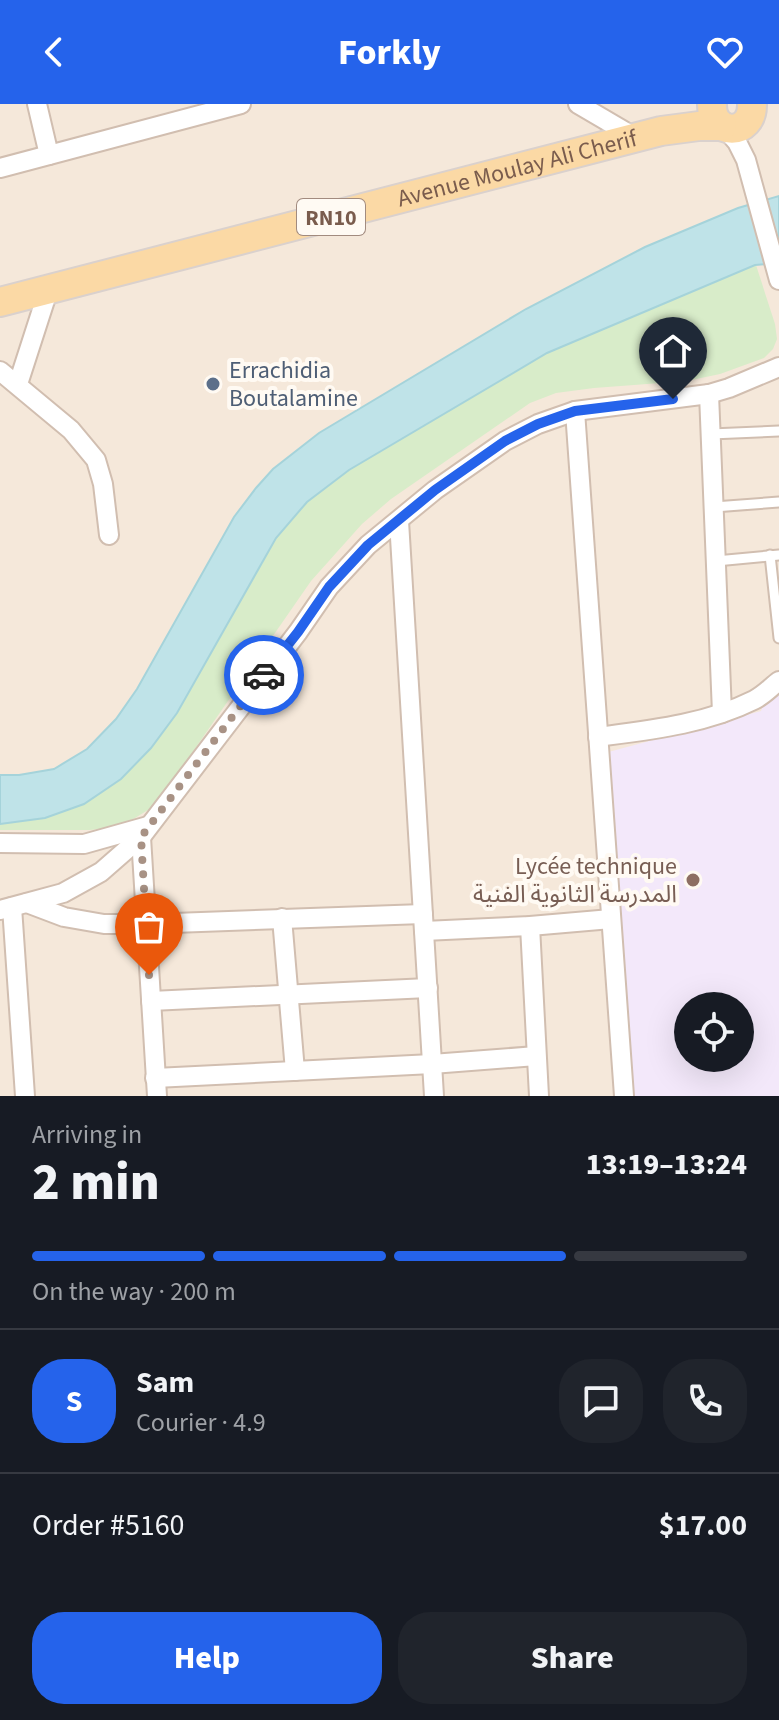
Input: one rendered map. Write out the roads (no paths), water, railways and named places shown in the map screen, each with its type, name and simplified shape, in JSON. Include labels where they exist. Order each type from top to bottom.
[{"type":"main road","name":"RN10","points":[[648,135],[735,113]]},
{"type":"main road","name":"Avenue Moulay Ali Cherif","points":[[0,302],[648,135]]},
{"type":"street","points":[[37,104],[49,155]]},
{"type":"street","points":[[0,168],[198,110],[241,104]]},
{"type":"street","points":[[578,104],[648,135]]},
{"type":"street","points":[[735,113],[737,142],[746,160],[777,273]]},
{"type":"street","points":[[18,384],[48,291]]},
{"type":"street","points":[[13,907],[63,893],[101,872],[145,832],[329,587],[368,545],[435,490],[505,441],[538,424],[575,411],[709,394],[779,367]]},
{"type":"street","points":[[0,371],[71,430],[96,460],[103,484],[109,535]]},
{"type":"street","points":[[709,394],[722,713]]},
{"type":"street","points":[[575,411],[624,1096]]},
{"type":"street","points":[[399,521],[434,1096]]},
{"type":"street","points":[[598,737],[677,726],[722,713],[757,699],[779,681]]},
{"type":"street","points":[[0,843],[84,844],[145,832]]},
{"type":"street","points":[[145,832],[146,924],[156,1087],[295,1071],[536,1056]]},
{"type":"street","points":[[13,907],[104,924],[282,918],[530,926],[611,919]]},
{"type":"street","points":[[13,907],[25,1096]]},
{"type":"street","points":[[282,918],[295,1071]]},
{"type":"street","points":[[530,926],[539,1096]]},
{"type":"street","points":[[151,1001],[428,988]]},
{"type":"lane","points":[[711,434],[779,431]]},
{"type":"lane","points":[[714,507],[779,502]]},
{"type":"lane","points":[[716,561],[774,555],[779,638]]},
{"type":"water","points":[[779,196],[779,263],[755,265],[547,353],[349,470],[307,502],[276,538],[177,713],[151,748],[121,779],[84,804],[45,818],[0,824],[0,775],[54,769],[87,749],[116,719],[137,689],[234,517],[273,469],[319,433],[526,309],[645,247],[738,208]]},
{"type":"place","name":"Errachidia Boutalamine","points":[[213,384]]},
{"type":"place","name":"Lycée technique المدرسة الثانوية الفنية","points":[[693,880]]}]
